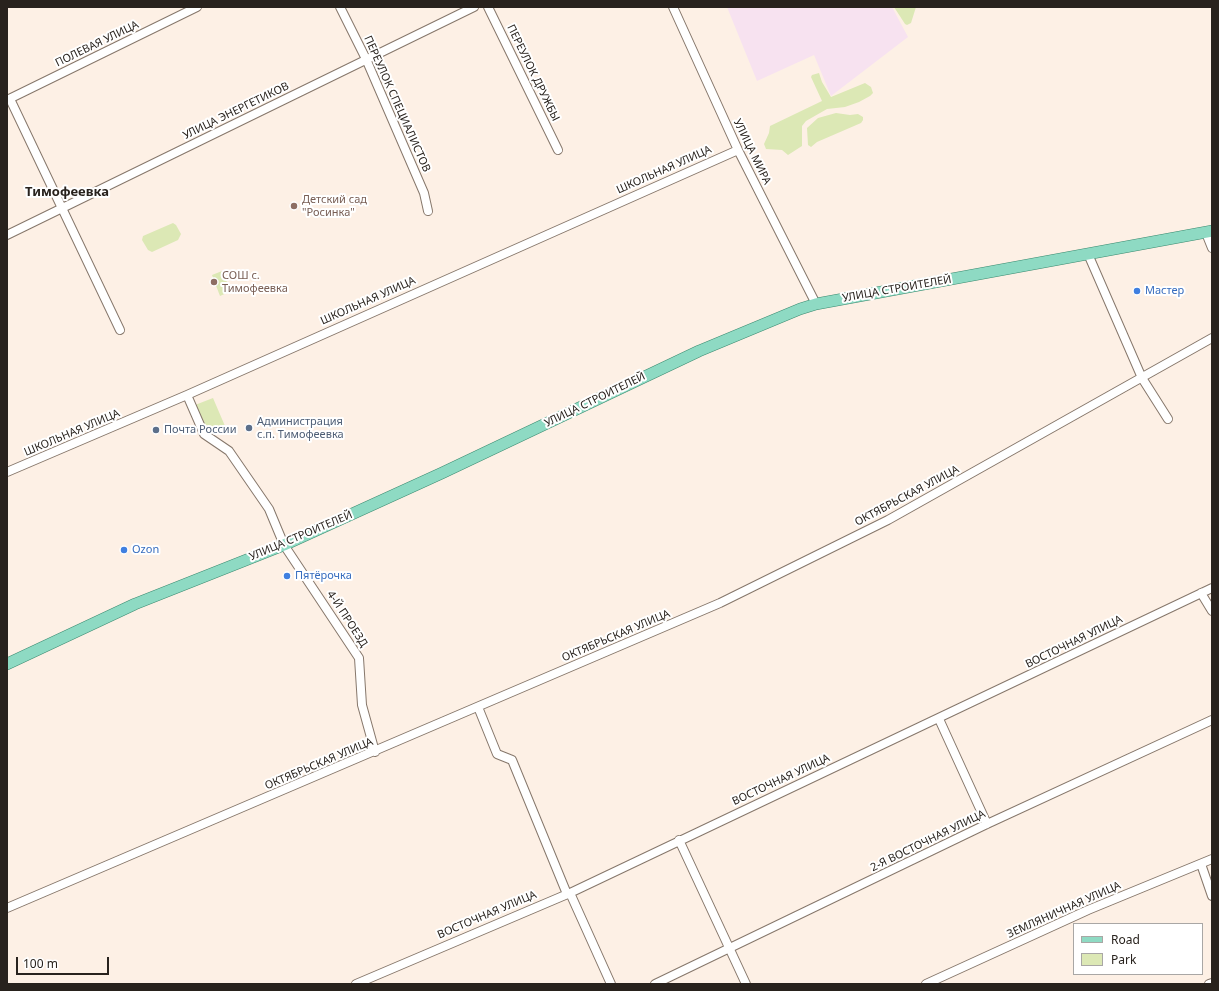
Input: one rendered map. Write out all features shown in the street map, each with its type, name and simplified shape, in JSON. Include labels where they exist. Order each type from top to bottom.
[{"type":"main road","name":"УЛИЦА СТРОИТЕЛЕЙ","points":[[7,664],[135,604],[284,545],[442,473],[699,351],[800,309],[816,304],[1209,232]]},
{"type":"street","name":"ПОЛЕВАЯ УЛИЦА","points":[[8,99],[197,7]]},
{"type":"street","name":"ПЕРЕУЛОК СПЕЦИАЛИСТОВ","points":[[340,7],[366,59],[424,193],[428,211]]},
{"type":"street","name":"УЛИЦА ЭНЕРГЕТИКОВ","points":[[7,235],[474,7]]},
{"type":"street","name":"ПЕРЕУЛОК ДРУЖБЫ","points":[[488,7],[558,150]]},
{"type":"street","name":"УЛИЦА МИРА","points":[[673,7],[738,150],[816,304]]},
{"type":"street","points":[[8,99],[120,330]]},
{"type":"street","name":"ШКОЛЬНАЯ УЛИЦА","points":[[7,472],[187,395],[738,150]]},
{"type":"street","points":[[1209,232],[1212,248]]},
{"type":"street","points":[[1088,254],[1142,378],[1168,419]]},
{"type":"street","name":"ОКТЯБРЬСКАЯ УЛИЦА","points":[[7,908],[478,708],[720,603],[874,527],[1212,338]]},
{"type":"street","name":"4-Й ПРОЕЗД","points":[[187,395],[204,434],[229,451],[269,509],[284,545],[359,658],[362,705],[375,752]]},
{"type":"street","name":"ВОСТОЧНАЯ УЛИЦА","points":[[356,984],[568,893],[939,719],[1212,588]]},
{"type":"street","points":[[1201,593],[1212,610]]},
{"type":"street","points":[[478,708],[497,754],[512,760],[568,893],[611,984]]},
{"type":"street","points":[[939,719],[987,824]]},
{"type":"street","name":"2-Я ВОСТОЧНАЯ УЛИЦА","points":[[655,984],[730,950],[987,824],[1212,720]]},
{"type":"street","points":[[679,840],[746,984]]},
{"type":"street","name":"ЗЕМЛЯНИЧНАЯ УЛИЦА","points":[[928,984],[1088,910],[1212,859]]},
{"type":"street","points":[[1201,864],[1212,896]]},
{"type":"shaded area","points":[[727,7],[892,7],[908,37],[831,96],[814,55],[757,81]]},
{"type":"green space","points":[[894,7],[916,7],[911,23],[907,25],[905,24]]},
{"type":"green space","points":[[819,73],[822,82],[831,97],[865,83],[871,87],[873,93],[859,102],[845,107],[827,109],[806,121],[802,126],[802,146],[788,155],[782,150],[766,149],[764,144],[769,133],[770,126],[822,101],[811,77],[812,75]]},
{"type":"green space","points":[[836,113],[850,115],[858,114],[863,117],[863,120],[861,123],[817,142],[811,147],[808,145],[807,128],[818,118]]},
{"type":"green space","points":[[173,223],[176,225],[181,234],[178,240],[152,252],[148,250],[142,240],[143,236]]},
{"type":"green space","points":[[222,271],[231,291],[220,296],[212,275]]},
{"type":"green space","points":[[213,398],[225,426],[207,434],[195,405]]},
{"type":"place","name":"Детский сад \"Росинка\"","points":[[294,206]]},
{"type":"place","name":"СОШ с. Тимофеевка","points":[[214,282]]},
{"type":"place","name":"Мастер","points":[[1137,291]]},
{"type":"place","name":"Администрация с.п. Тимофеевка","points":[[249,428]]},
{"type":"place","name":"Почта России","points":[[156,430]]},
{"type":"place","name":"Ozon","points":[[124,550]]},
{"type":"place","name":"Пятёрочка","points":[[287,576]]},
{"type":"district","name":"Тимофеевка","points":[[67,192]]}]
